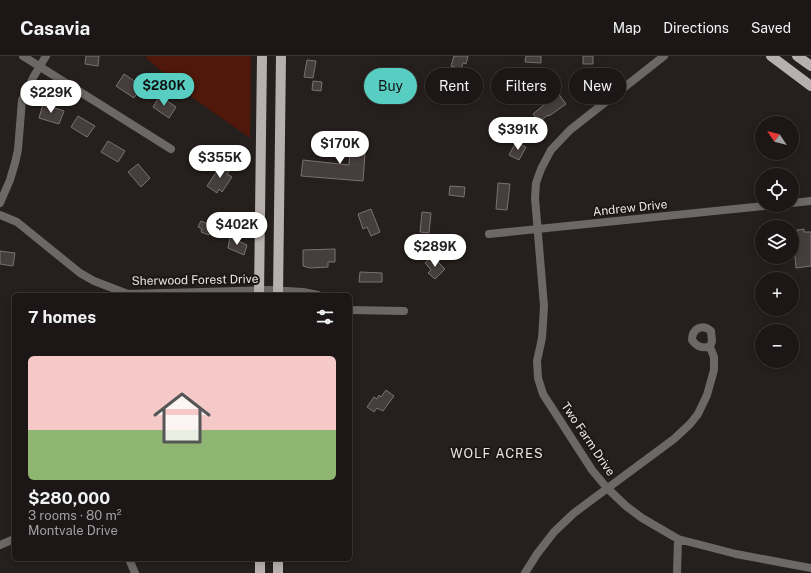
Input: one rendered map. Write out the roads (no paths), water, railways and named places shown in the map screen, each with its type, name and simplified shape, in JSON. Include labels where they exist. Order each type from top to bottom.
[{"type":"main road","points":[[259,293],[262,56]]},
{"type":"main road","points":[[278,293],[281,56]]},
{"type":"main road","points":[[771,56],[811,86]]},
{"type":"main road","points":[[797,56],[811,66]]},
{"type":"main road","points":[[260,561],[260,573]]},
{"type":"main road","points":[[278,561],[278,573]]},
{"type":"street","points":[[23,56],[171,149]]},
{"type":"street","points":[[0,203],[10,180],[18,150],[22,100],[46,56]]},
{"type":"street","name":"Two Farm Drive","points":[[664,56],[570,130],[551,150],[541,169],[536,183],[535,198],[544,306],[542,338],[537,361],[538,378],[543,394],[592,470],[607,488],[626,506],[642,518],[678,539],[736,554],[811,568]]},
{"type":"street","points":[[799,202],[811,201]]},
{"type":"street","name":"Andrew Drive","points":[[490,234],[755,207]]},
{"type":"street","name":"Sherwood Forest Drive","points":[[0,215],[17,222],[80,273],[94,281],[125,293]]},
{"type":"street","name":"Sherwood Forest Drive","points":[[259,293],[308,293]]},
{"type":"street","points":[[352,310],[404,311]]},
{"type":"street","points":[[525,573],[554,532],[574,513],[674,439],[690,424],[698,414],[708,395],[714,370],[714,357],[710,347]]},
{"type":"street","points":[[677,573],[678,539]]},
{"type":"street","points":[[0,545],[12,540]]},
{"type":"street","points":[[129,561],[135,573]]},
{"type":"district","name":"WOLF ACRES","points":[[497,453]]}]
